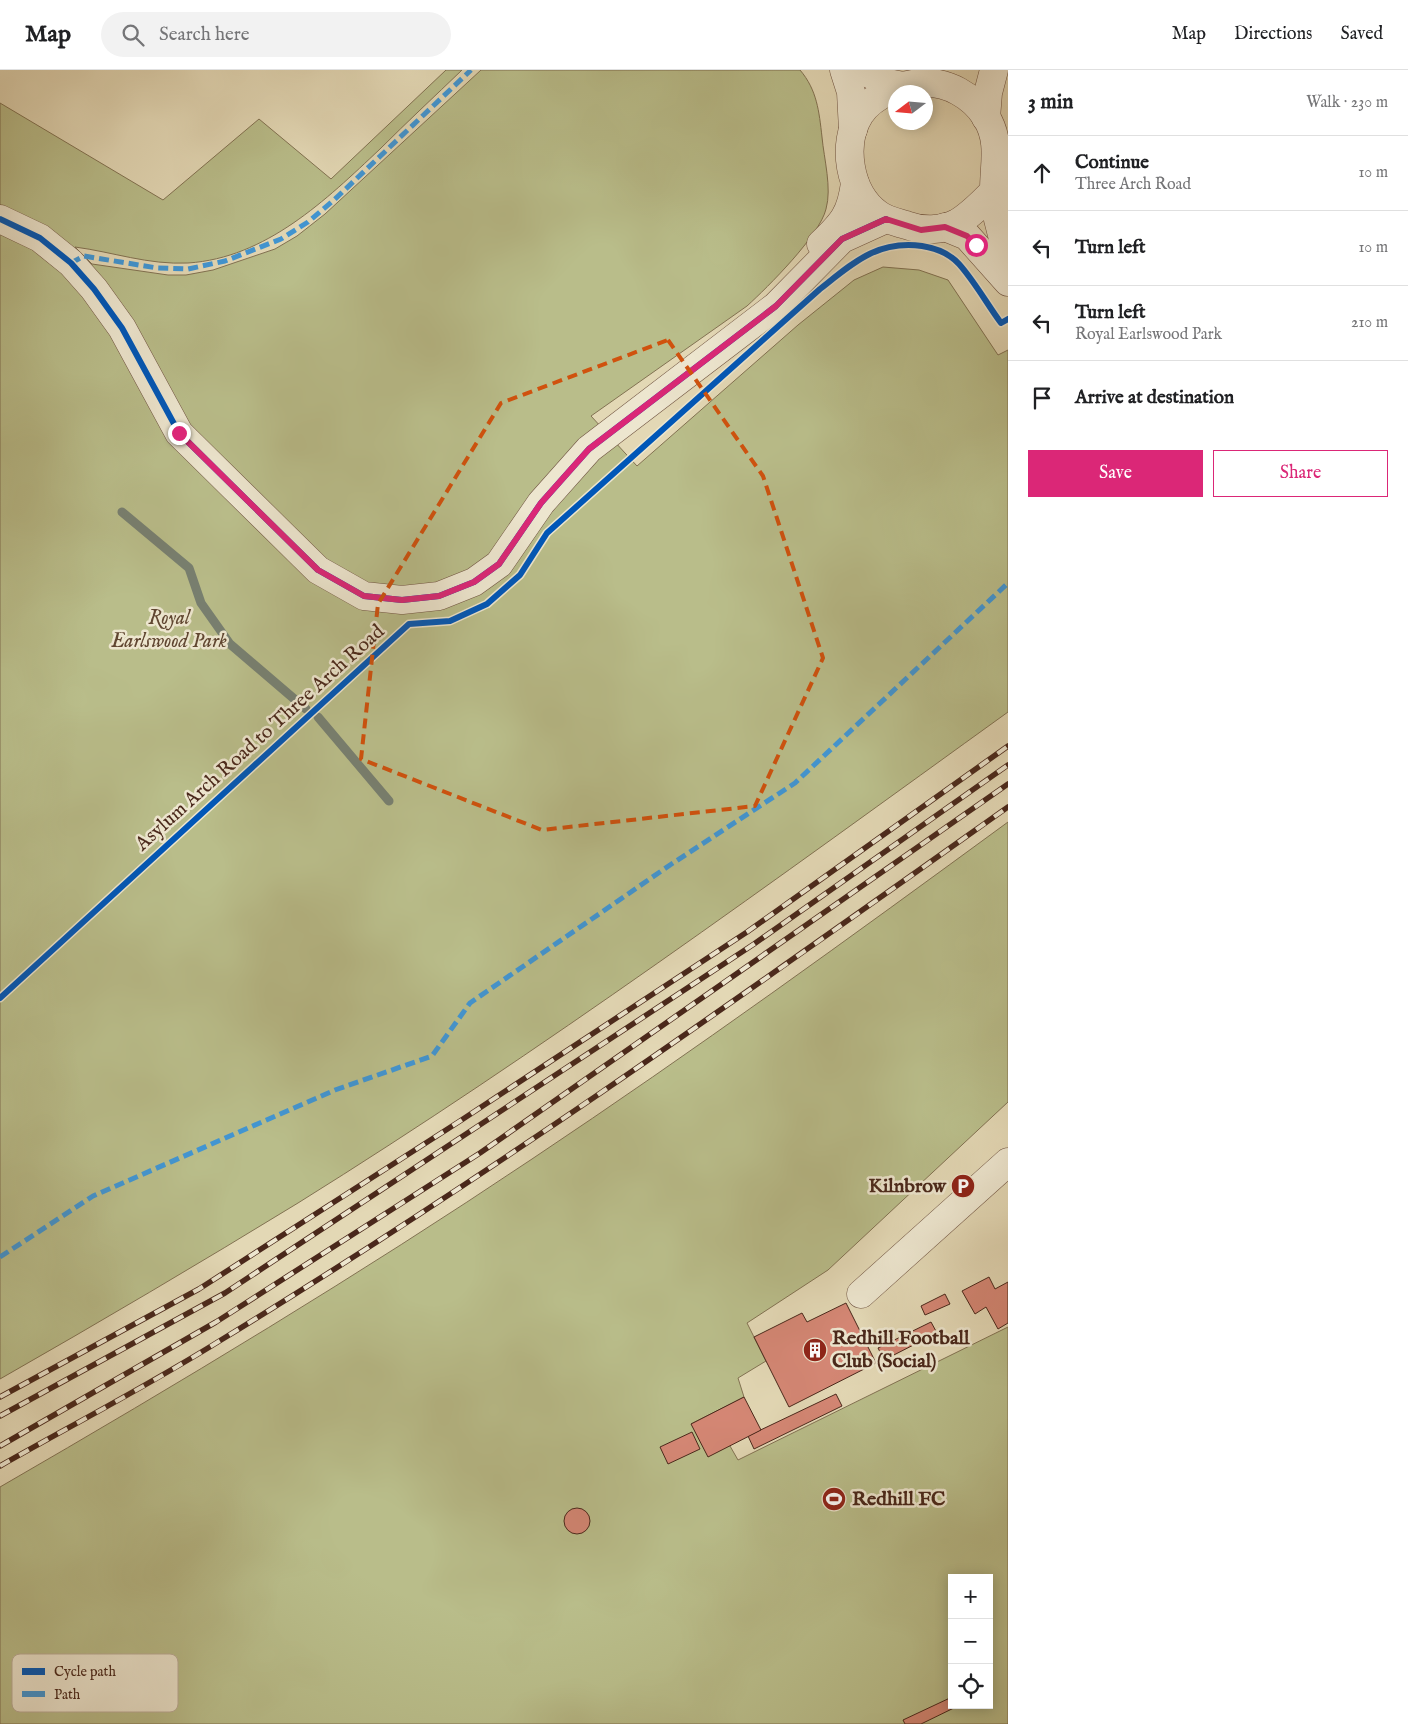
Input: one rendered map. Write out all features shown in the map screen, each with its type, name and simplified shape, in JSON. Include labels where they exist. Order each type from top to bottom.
[{"type":"street","points":[[844,70],[851,92],[853,132],[850,158],[855,183],[867,204],[886,219],[921,230],[945,227],[966,216],[994,191]]},
{"type":"street","points":[[862,70],[888,83],[952,88],[962,94],[986,118],[992,130],[997,154],[994,191],[997,214],[1008,253]]},
{"type":"street","points":[[853,132],[860,114],[868,104],[882,95],[959,70]]},
{"type":"street","points":[[986,118],[988,93],[994,70]]},
{"type":"street","points":[[776,306],[800,265],[843,220],[852,206],[855,183]]},
{"type":"street","points":[[0,218],[46,242],[77,270],[94,289],[122,328],[179,433],[318,570],[364,596],[393,599],[439,596],[474,582],[499,564],[541,503],[589,449],[776,306],[842,239],[886,219]]},
{"type":"street","points":[[945,227],[967,236],[1008,282]]},
{"type":"street","points":[[861,1294],[1008,1162]]},
{"type":"highlighted area","points":[[668,340],[763,476],[823,658],[755,806],[542,830],[361,759],[378,604],[501,403]]},
{"type":"green space","name":"Royal Earlswood Park","points":[[446,70],[462,70],[338,188],[293,223],[269,238],[243,250],[216,259],[188,263],[159,262],[75,247],[92,264],[168,275],[186,275],[213,270],[275,249],[297,236],[325,214],[481,70],[800,70],[814,93],[820,118],[828,192],[828,201],[822,220],[792,260],[747,306],[591,416],[637,466],[798,325],[854,280],[883,267],[919,270],[948,280],[998,355],[1008,350],[1008,712],[657,964],[479,1086],[298,1203],[0,1379],[0,103],[163,200],[259,119],[331,179]]},
{"type":"green space","points":[[1008,822],[1008,1102],[828,1270],[747,1323],[766,1361],[738,1378],[744,1397],[691,1424],[730,1446],[738,1460],[1008,1327],[1008,1724],[0,1724],[0,1487],[269,1328],[401,1245],[593,1118],[712,1035]]},
{"type":"building","points":[[989,1277],[995,1289],[1008,1282],[1008,1323],[998,1329],[986,1307],[975,1314],[962,1291]]},
{"type":"building","points":[[945,1294],[950,1304],[925,1315],[921,1306]]},
{"type":"building","name":"Redhill Football Club (Social)","points":[[846,1303],[876,1363],[789,1407],[754,1337],[802,1313],[807,1322]]},
{"type":"building","points":[[931,1322],[937,1333],[884,1360],[878,1348]]},
{"type":"building","points":[[836,1394],[842,1406],[754,1449],[748,1436]]},
{"type":"building","points":[[744,1397],[761,1430],[708,1457],[691,1424]]},
{"type":"building","points":[[692,1432],[700,1449],[668,1464],[660,1447]]},
{"type":"building","points":[[577,1508],[586,1512],[590,1521],[586,1530],[577,1534],[568,1530],[564,1521],[568,1512]]},
{"type":"building","points":[[948,1699],[948,1709],[952,1709],[921,1724],[905,1724],[903,1720]]},
{"type":"waterway","points":[[122,512],[189,568],[201,603],[230,644],[306,709]]},
{"type":"waterway","points":[[318,717],[389,801]]},
{"type":"railway","points":[[0,1397],[199,1289],[460,1121],[747,932],[1008,746]]},
{"type":"railway","points":[[0,1416],[225,1293],[754,944],[1008,765]]},
{"type":"railway","points":[[0,1446],[216,1322],[480,1153],[1008,784]]},
{"type":"railway","points":[[0,1466],[194,1357],[422,1213],[619,1080],[1008,807]]},
{"type":"marked path","points":[[71,263],[84,256],[157,268],[188,269],[225,261],[281,239],[308,222],[334,200],[471,70]]},
{"type":"marked path","points":[[0,1257],[93,1196],[335,1090],[432,1056],[470,1003],[670,865],[795,783],[1008,583]]},
{"type":"cycle path","points":[[0,219],[40,238],[71,263],[94,289],[122,328],[179,433],[318,570],[364,596],[402,600],[439,596],[474,582],[499,564],[541,503],[589,449],[776,306],[842,239],[886,219]]},
{"type":"cycle path","name":"Asylum Arch Road to Three Arch Road","points":[[0,998],[409,624],[450,621],[487,604],[520,575],[547,533],[820,289],[855,262],[879,250],[892,247],[906,245],[922,246],[937,250],[951,257],[959,264],[1001,323],[1008,319]]},
{"type":"place","name":"Kilnbrow","points":[[963,1186]]},
{"type":"place","name":"Redhill Football Club (Social)","points":[[815,1350]]},
{"type":"place","name":"Redhill FC","points":[[834,1499]]},
{"type":"route","points":[[179,433],[318,570],[364,596],[402,600],[439,596],[474,582],[499,564],[541,503],[589,449],[776,306],[842,239],[886,219],[921,230],[945,227],[967,236],[976,245]]}]
